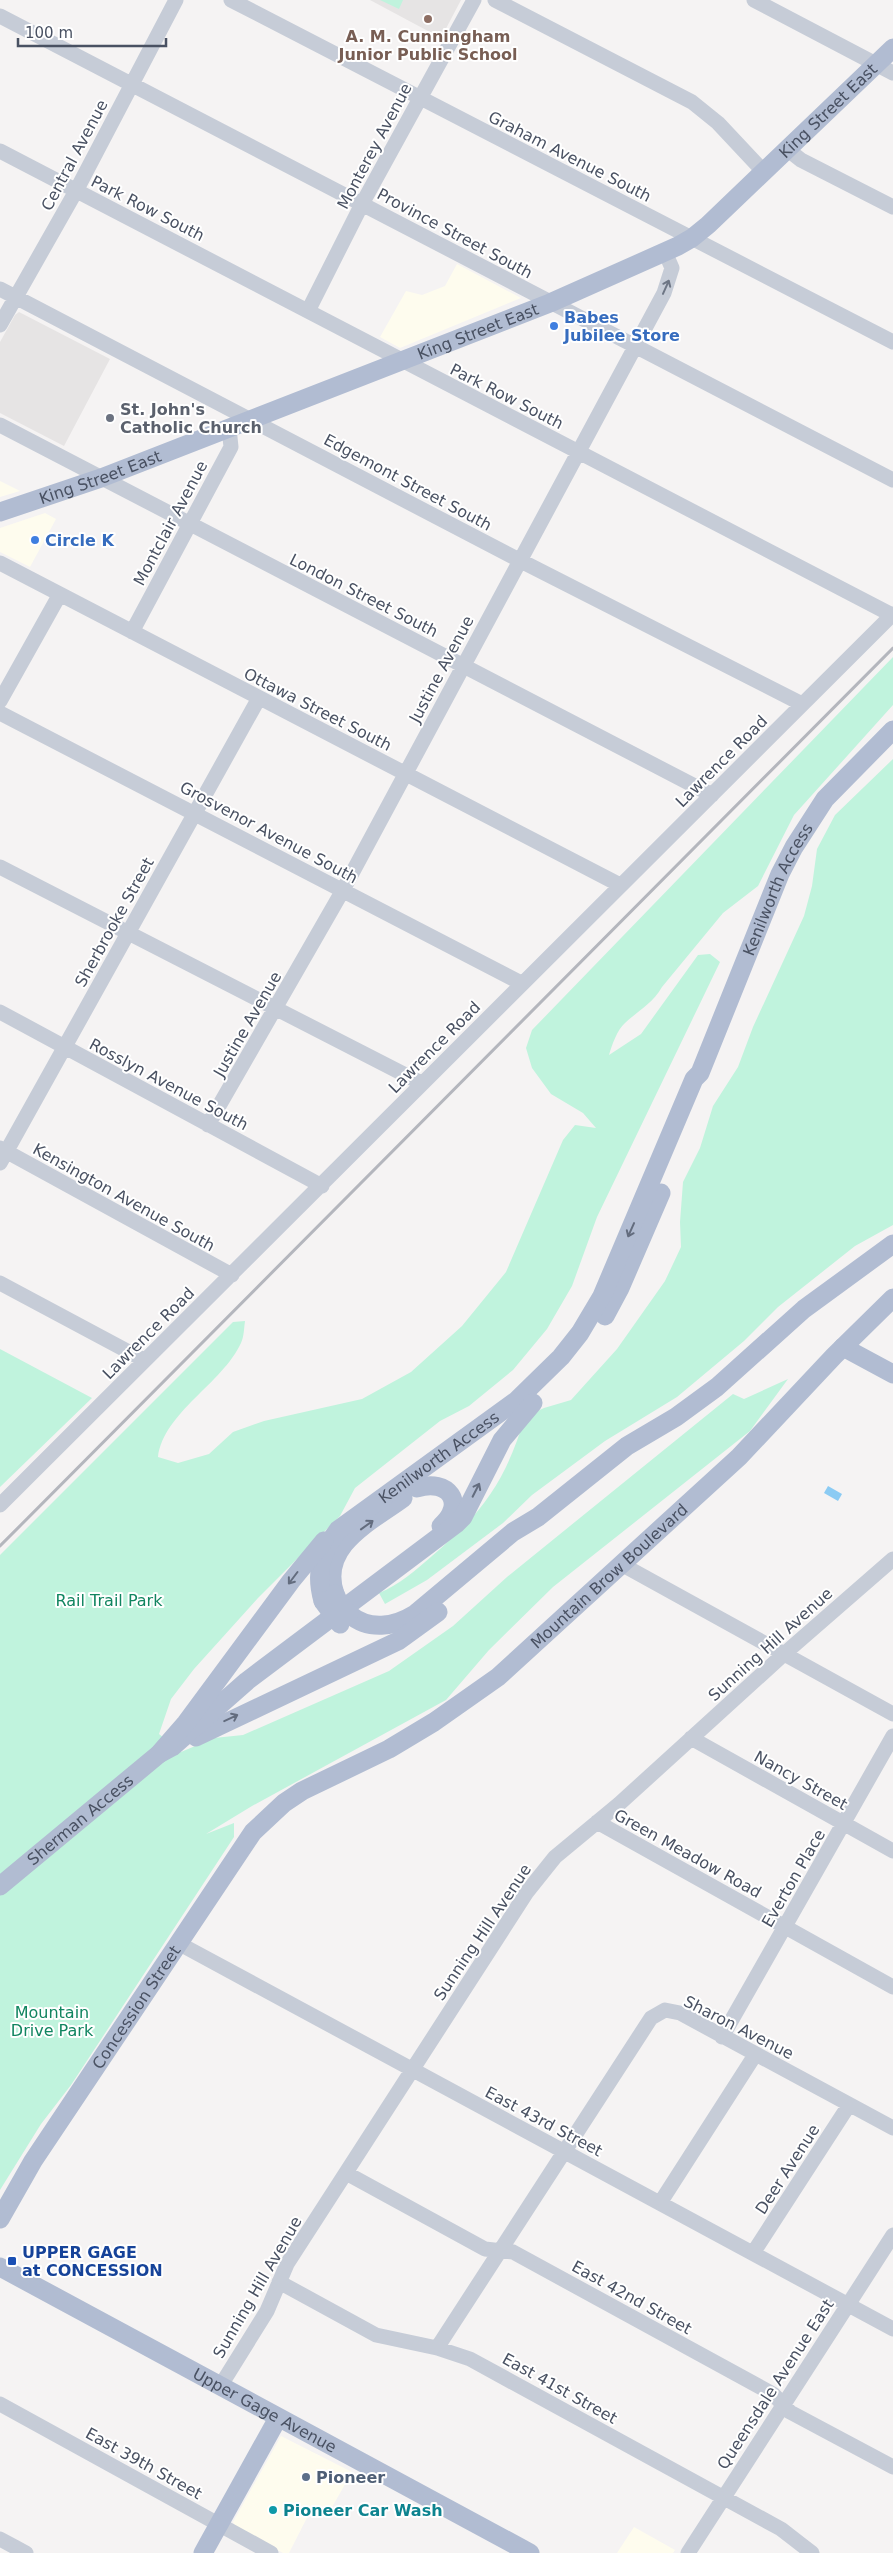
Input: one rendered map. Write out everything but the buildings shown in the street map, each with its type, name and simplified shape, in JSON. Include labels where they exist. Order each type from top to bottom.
[{"type":"main road","name":"King Street East","points":[[0,512],[101,478],[550,303],[692,238],[787,149],[885,68],[893,48]]},
{"type":"main road","name":"Kenilworth Access","points":[[329,1597],[333,1563],[343,1544],[532,1403],[566,1370],[593,1336],[620,1288],[661,1192],[700,1081],[700,1073],[780,874],[794,847],[826,799],[893,730]]},
{"type":"main road","name":"Kenilworth Access","points":[[538,1517],[518,1543],[438,1612],[404,1634],[389,1639],[360,1635],[345,1619],[329,1597],[319,1576],[321,1559],[328,1543],[338,1530],[516,1400],[561,1357],[580,1332],[602,1296],[694,1079],[700,1073]]},
{"type":"main road","name":"Kenilworth Access","points":[[345,1619],[372,1625],[392,1625],[403,1622],[427,1605],[512,1532],[538,1517],[627,1446],[676,1417],[716,1387],[804,1309],[893,1244]]},
{"type":"main road","name":"Mountain Brow Boulevard","points":[[284,1803],[321,1780],[396,1745],[434,1722],[498,1677],[740,1456],[893,1298]]},
{"type":"main road","points":[[844,1347],[893,1374]]},
{"type":"main road","points":[[166,1751],[247,1681],[456,1524],[462,1517],[507,1431],[532,1403]]},
{"type":"main road","points":[[186,1723],[267,1654],[451,1517],[453,1500],[448,1491],[434,1485],[417,1488]]},
{"type":"main road","points":[[166,1751],[290,1581],[320,1545],[338,1530]]},
{"type":"main road","points":[[166,1751],[398,1641],[438,1612]]},
{"type":"main road","name":"Sherman Access","points":[[0,1886],[166,1751]]},
{"type":"main road","name":"Concession Street","points":[[0,2219],[33,2161],[253,1832],[284,1803]]},
{"type":"main road","name":"Upper Gage Avenue","points":[[0,2267],[530,2553]]},
{"type":"main road","points":[[203,2553],[278,2418]]},
{"type":"street","name":"Central Avenue","points":[[0,325],[76,191],[176,0]]},
{"type":"street","name":"Graham Avenue South","points":[[231,0],[893,342]]},
{"type":"street","name":"Monterey Avenue","points":[[308,311],[362,204],[474,0]]},
{"type":"street","points":[[495,0],[692,102],[718,124],[763,172]]},
{"type":"street","points":[[754,0],[885,68]]},
{"type":"street","name":"Province Street South","points":[[0,16],[893,480]]},
{"type":"street","points":[[787,149],[801,160],[893,208]]},
{"type":"street","name":"Park Row South","points":[[0,151],[308,311],[400,361],[892,614]]},
{"type":"street","name":"Justine Avenue","points":[[208,1125],[343,890],[669,282],[672,268],[665,252]]},
{"type":"street","name":"Edgemont Street South","points":[[0,289],[519,560],[802,704]]},
{"type":"street","name":"London Street South","points":[[0,425],[712,795]]},
{"type":"street","name":"Montclair Avenue","points":[[132,632],[231,447],[230,428]]},
{"type":"street","name":"Ottawa Street South","points":[[0,564],[620,885]]},
{"type":"street","points":[[0,701],[60,594]]},
{"type":"street","name":"Lawrence Road","points":[[0,1505],[144,1360],[232,1276],[421,1083],[892,614]]},
{"type":"street","name":"Sherbrooke Street","points":[[2,1154],[129,933],[259,698]]},
{"type":"street","name":"Grosvenor Avenue South","points":[[0,713],[521,983]]},
{"type":"street","points":[[0,867],[421,1083]]},
{"type":"street","name":"Rosslyn Avenue South","points":[[0,1012],[322,1186]]},
{"type":"street","name":"Kensington Avenue South","points":[[2,1154],[232,1276]]},
{"type":"street","points":[[0,1283],[144,1360]]},
{"type":"street","name":"Sunning Hill Avenue","points":[[221,2385],[268,2311],[287,2264],[527,1892],[555,1857],[597,1822],[893,1559]]},
{"type":"street","points":[[620,1564],[893,1714]]},
{"type":"street","points":[[879,1572],[893,1579]]},
{"type":"street","name":"Everton Place","points":[[722,2037],[893,1736]]},
{"type":"street","name":"Nancy Street","points":[[691,1738],[893,1851]]},
{"type":"street","name":"Green Meadow Road","points":[[597,1822],[893,1987]]},
{"type":"street","name":"East 43rd Street","points":[[178,1944],[413,2069],[893,2330]]},
{"type":"street","name":"Sharon Avenue","points":[[437,2348],[651,2018],[665,2010],[680,2013],[893,2128]]},
{"type":"street","points":[[660,2203],[755,2055]]},
{"type":"street","name":"Deer Avenue","points":[[753,2253],[849,2105]]},
{"type":"street","name":"East 42nd Street","points":[[346,2173],[486,2250],[512,2252],[756,2384],[773,2394],[790,2412],[893,2466]]},
{"type":"street","name":"Queensdale Avenue East","points":[[688,2553],[893,2235]]},
{"type":"street","name":"East 41st Street","points":[[279,2282],[376,2335],[437,2348],[470,2359],[781,2529],[812,2553]]},
{"type":"street","name":"East 39th Street","points":[[0,2404],[271,2553]]},
{"type":"street","points":[[0,2539],[26,2553]]},
{"type":"shaded area","name":"A. M. Cunningham Junior Public School","points":[[370,0],[461,0],[441,38]]},
{"type":"shaded area","points":[[457,264],[521,298],[400,348],[380,337],[406,291],[422,295],[445,286]]},
{"type":"shaded area","points":[[19,312],[110,359],[64,446],[0,413],[0,342],[15,315]]},
{"type":"shaded area","points":[[0,481],[20,491],[0,497]]},
{"type":"shaded area","points":[[45,513],[56,519],[30,567],[0,552],[0,528]]},
{"type":"shaded area","points":[[281,2436],[352,2472],[327,2516],[312,2508],[289,2553],[283,2553],[235,2526],[233,2522]]},
{"type":"shaded area","points":[[634,2527],[675,2550],[673,2553],[617,2553]]},
{"type":"green space","points":[[380,0],[403,0],[399,9]]},
{"type":"green space","name":"Rail Trail Park","points":[[893,657],[893,705],[794,815],[758,886],[723,913],[654,998],[625,1023],[617,1034],[609,1055],[641,1034],[698,955],[710,954],[720,962],[597,1217],[572,1286],[547,1329],[513,1370],[469,1406],[440,1421],[355,1488],[340,1516],[258,1598],[194,1669],[171,1699],[159,1734],[181,1752],[214,1738],[243,1735],[389,1671],[453,1626],[507,1577],[733,1394],[744,1399],[788,1379],[750,1431],[553,1587],[489,1650],[446,1700],[252,1806],[206,1834],[234,1823],[234,1837],[71,2085],[41,2124],[0,2190],[0,1555],[233,1322],[245,1321],[241,1343],[221,1372],[171,1426],[163,1441],[158,1457],[178,1463],[209,1454],[233,1432],[264,1421],[362,1399],[411,1372],[462,1326],[506,1272],[563,1140],[575,1125],[596,1128],[583,1113],[551,1094],[532,1068],[526,1048],[532,1030]]},
{"type":"green space","points":[[893,759],[893,1225],[855,1246],[778,1307],[744,1341],[677,1397],[605,1441],[532,1495],[503,1523],[427,1580],[385,1604],[379,1593],[420,1567],[479,1510],[500,1478],[509,1460],[525,1417],[544,1408],[571,1400],[617,1349],[665,1281],[681,1247],[680,1222],[683,1182],[700,1148],[713,1106],[738,1067],[753,1027],[804,916],[812,886],[817,849],[835,815]]},
{"type":"green space","points":[[0,1349],[92,1398],[0,1487]]},
{"type":"water","points":[[828,1486],[842,1494],[838,1501],[824,1493]]},
{"type":"railway","points":[[0,1546],[893,648]]},
{"type":"place","name":"A. M. Cunningham Junior Public School","points":[[428,19]]},
{"type":"place","name":"Babes Jubilee Store","points":[[554,326]]},
{"type":"place","name":"St. John's Catholic Church","points":[[110,418]]},
{"type":"place","name":"Circle K","points":[[35,540]]},
{"type":"place","name":"UPPER GAGE at CONCESSION","points":[[12,2261]]},
{"type":"place","name":"Pioneer","points":[[306,2477]]},
{"type":"place","name":"Pioneer Car Wash","points":[[273,2510]]},
{"type":"park label","name":"Mountain Drive Park","points":[[52,2021]]}]
